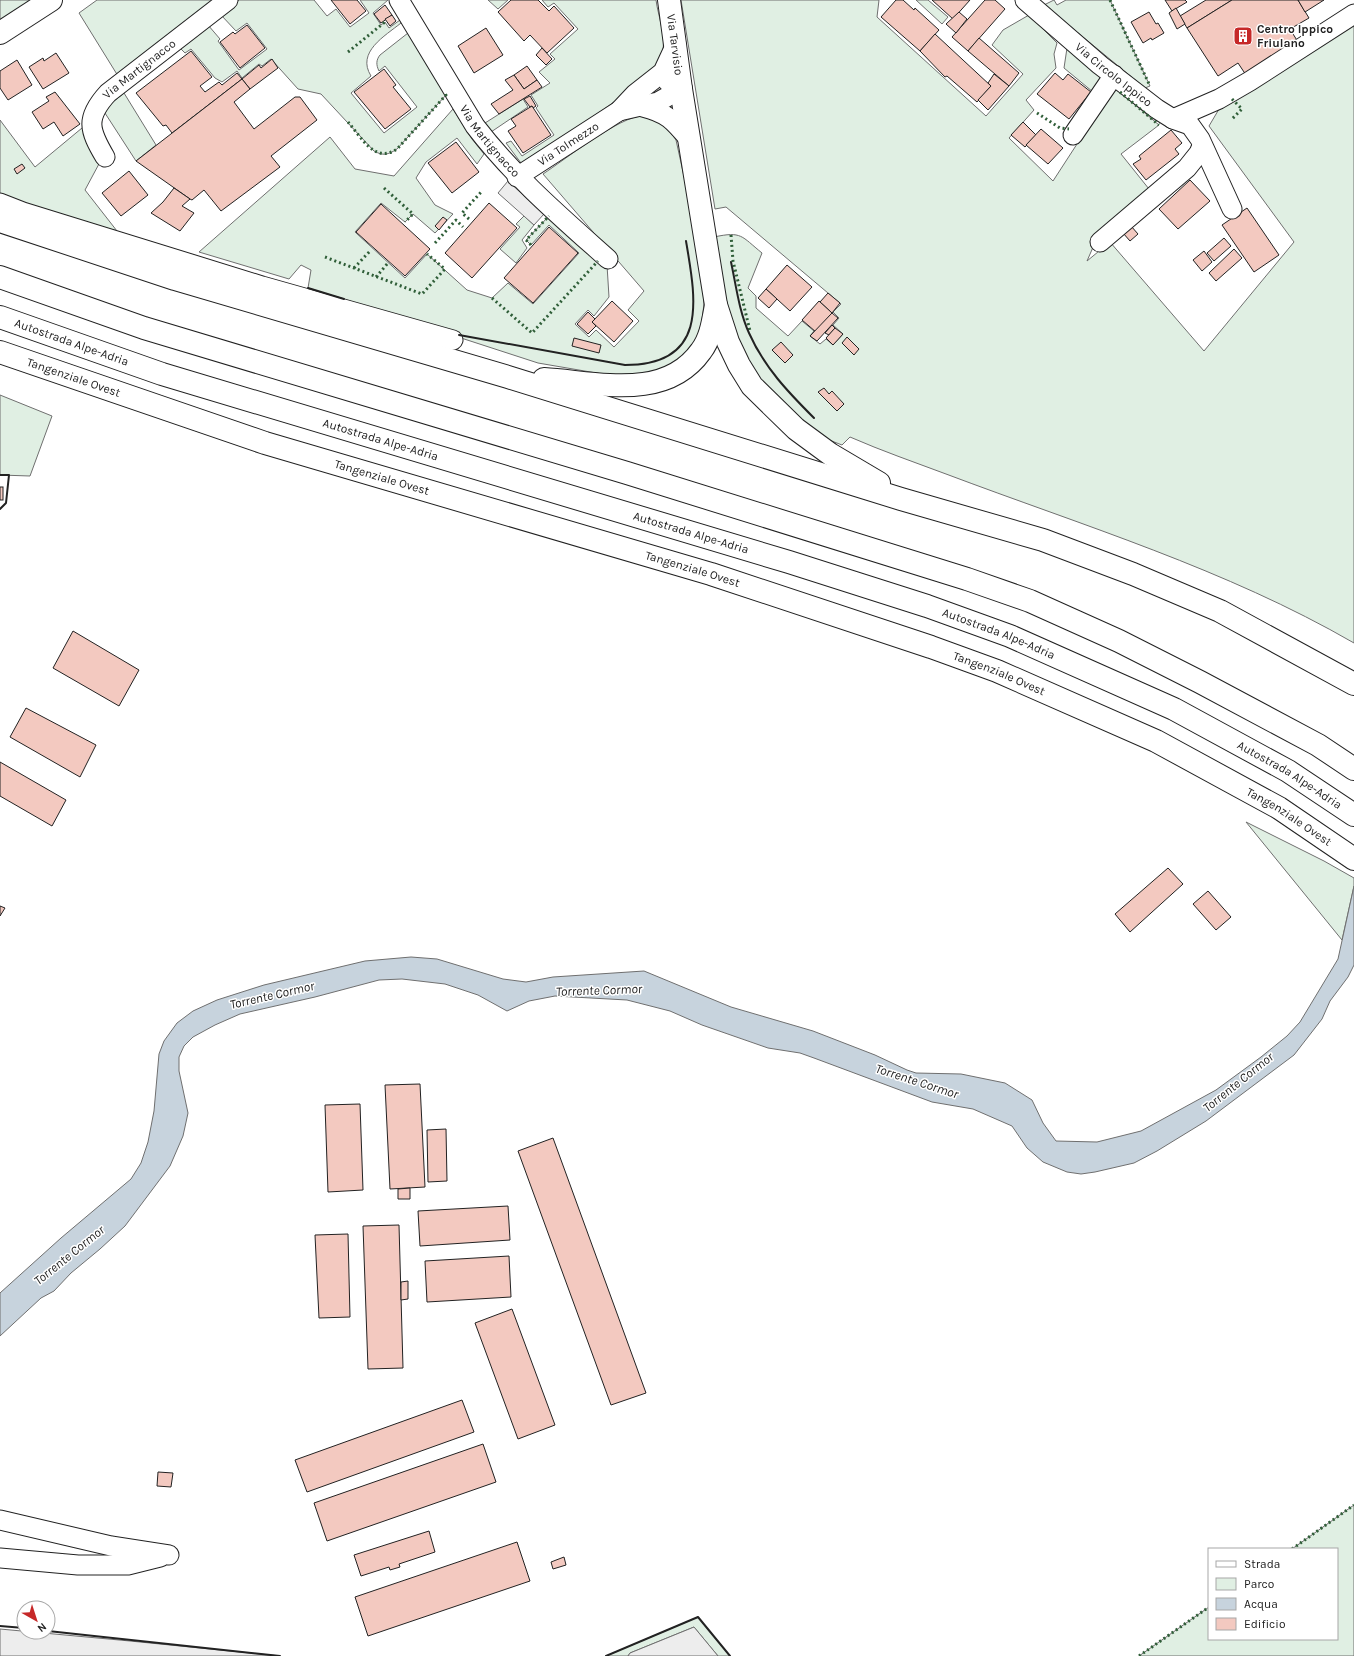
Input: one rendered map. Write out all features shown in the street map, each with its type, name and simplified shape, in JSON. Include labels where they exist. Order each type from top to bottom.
[{"type":"main road","points":[[0,33],[51,0]]},
{"type":"main road","name":"Via Tarvisio","points":[[669,0],[681,89],[716,305]]},
{"type":"main road","points":[[0,221],[175,279],[508,377],[901,499],[1043,540],[1133,574],[1220,611],[1354,684]]},
{"type":"main road","points":[[0,277],[144,328],[627,473],[960,577],[1030,601],[1119,641],[1180,672],[1318,745],[1354,769]]},
{"type":"main road","points":[[508,377],[623,387],[645,384],[664,379],[689,364],[701,351],[710,332],[716,305]]},
{"type":"main road","points":[[716,305],[728,342],[739,365],[752,386],[796,429],[815,444],[871,478],[901,499]]},
{"type":"main road","name":"Autostrada Alpe-Adria","points":[[0,318],[162,374],[789,562],[927,606],[1010,636],[1174,710],[1288,772],[1354,815]]},
{"type":"main road","name":"Tangenziale Ovest","points":[[0,352],[265,444],[711,574],[932,647],[997,671],[1156,741],[1279,808],[1354,859]]},
{"type":"street","name":"Via Martignacco","points":[[104,157],[91,129],[92,120],[100,102],[108,93],[228,0]]},
{"type":"street","name":"Via Martignacco","points":[[399,0],[475,126],[517,177],[608,259]]},
{"type":"street","name":"Via Circolo Ippico","points":[[1025,0],[1157,109],[1190,125],[1198,135],[1232,209]]},
{"type":"street","points":[[1173,118],[1219,99],[1354,14]]},
{"type":"street","name":"Via Tolmezzo","points":[[517,177],[619,111],[635,94],[655,80],[662,72],[670,59],[676,44]]},
{"type":"street","points":[[1073,135],[1114,75]]},
{"type":"street","points":[[655,80],[663,80],[681,89]]},
{"type":"street","name":"Via Tolmezzo","points":[[619,111],[643,107],[658,102],[681,89]]},
{"type":"street","name":"Via Tolmezzo","points":[[643,107],[659,111],[673,121],[689,139]]},
{"type":"street","points":[[1100,242],[1187,168],[1199,153],[1202,146]]},
{"type":"street","points":[[0,203],[23,212],[262,286],[453,340]]},
{"type":"street","points":[[0,1520],[110,1546],[169,1555],[128,1565],[78,1565],[0,1558]]},
{"type":"green space","points":[[0,0],[32,0],[0,21]]},
{"type":"green space","points":[[97,0],[216,0],[118,76],[79,13]]},
{"type":"green space","points":[[239,0],[314,0],[327,16],[336,9],[350,27],[369,13],[360,0],[388,0],[373,13],[381,25],[385,22],[389,28],[400,20],[401,23],[374,45],[367,59],[367,67],[371,76],[351,93],[384,133],[417,107],[385,66],[379,71],[377,65],[380,55],[408,33],[446,95],[397,149],[388,154],[380,154],[374,151],[321,94],[298,89],[271,59],[262,66],[259,64],[242,78],[237,71],[222,82],[215,78],[191,49],[185,53],[180,48],[208,25],[220,39],[218,41],[239,70],[267,49],[247,23],[236,31],[221,15]]},
{"type":"green space","points":[[488,0],[508,0],[498,9]]},
{"type":"green space","points":[[542,0],[656,0],[663,34],[663,48],[662,54],[655,67],[621,97],[599,113],[521,163],[506,143],[511,141],[522,156],[554,135],[536,108],[538,106],[531,95],[550,83],[539,72],[555,59],[550,54],[578,29],[554,3],[548,7]]},
{"type":"green space","points":[[681,0],[879,0],[877,17],[986,116],[1023,74],[992,45],[1003,30],[1029,15],[1057,43],[1054,54],[1056,68],[1026,100],[1034,110],[1009,138],[1053,181],[1114,87],[1159,125],[1121,154],[1149,189],[1101,229],[1087,261],[1110,242],[1204,351],[1294,242],[1209,126],[1222,104],[1354,22],[1354,643],[1256,593],[1154,550],[850,437],[842,445],[819,436],[756,379],[727,315],[714,237],[723,235],[741,236],[762,253],[748,288],[756,296],[756,308],[788,336],[802,321],[814,331],[810,336],[820,344],[826,339],[833,345],[843,334],[833,325],[839,318],[833,312],[841,304],[726,207],[715,209]]},
{"type":"green space","points":[[916,0],[928,0],[948,17],[942,24]]},
{"type":"green space","points":[[1054,0],[1057,5],[1066,0],[1110,0],[1150,86],[1145,88],[1044,5]]},
{"type":"green space","points":[[1067,48],[1101,77],[1093,92],[1064,68]]},
{"type":"green space","points":[[124,93],[156,145],[136,161],[103,110]]},
{"type":"green space","points":[[523,99],[528,107],[491,132],[485,123]]},
{"type":"green space","points":[[453,109],[472,139],[484,154],[477,164],[457,138],[426,162],[416,178],[435,205],[453,214],[435,233],[413,214],[405,222],[381,203],[355,232],[405,278],[427,254],[467,290],[492,298],[508,283],[533,304],[579,253],[549,225],[531,245],[526,240],[549,216],[607,265],[609,297],[594,316],[588,310],[575,324],[589,337],[596,330],[614,347],[639,321],[628,310],[644,291],[543,174],[607,130],[621,123],[643,116],[658,121],[676,140],[689,199],[702,276],[704,304],[701,327],[693,346],[680,362],[660,373],[608,375],[538,363],[458,337],[458,335],[308,288],[311,270],[301,265],[289,279],[199,252],[330,137],[355,169],[394,176]]},
{"type":"green space","points":[[0,120],[35,167],[82,128],[100,162],[85,190],[117,231],[23,205],[0,195]]},
{"type":"green space","points":[[524,216],[534,225],[522,240],[527,248],[516,263],[500,249],[520,227],[516,224]]},
{"type":"green space","points":[[0,395],[52,416],[30,476],[0,475]]},
{"type":"green space","points":[[1246,822],[1324,861],[1354,878],[1354,886],[1342,940]]},
{"type":"green space","points":[[1354,1505],[1354,1656],[1139,1656],[1208,1608],[1208,1640],[1338,1640],[1338,1548],[1293,1548]]},
{"type":"green space","points":[[698,1617],[730,1656],[718,1656],[694,1627],[630,1653],[628,1656],[606,1656]]},
{"type":"shaded area","points":[[508,181],[544,214],[534,225],[498,193]]},
{"type":"shaded area","points":[[694,1627],[718,1656],[628,1656],[630,1653]]},
{"type":"shaded area","points":[[0,1629],[16,1630],[16,1640],[56,1640],[56,1634],[280,1656],[0,1656]]},
{"type":"water","name":"Torrente Cormor","points":[[1354,886],[1354,965],[1348,977],[1330,1001],[1322,1019],[1294,1055],[1206,1121],[1157,1151],[1134,1163],[1081,1174],[1067,1172],[1043,1162],[1027,1148],[1012,1126],[973,1109],[932,1102],[800,1053],[768,1048],[702,1025],[670,1011],[627,1000],[555,996],[529,1001],[507,1011],[478,995],[445,984],[402,979],[379,980],[315,997],[240,1014],[193,1037],[184,1046],[179,1057],[179,1071],[188,1113],[183,1136],[170,1166],[125,1226],[71,1273],[54,1291],[41,1298],[0,1336],[0,1293],[61,1238],[131,1179],[141,1163],[148,1142],[154,1111],[159,1054],[164,1041],[177,1023],[193,1011],[217,1000],[264,985],[365,961],[411,957],[437,959],[503,979],[526,982],[553,977],[644,971],[731,1007],[813,1031],[916,1073],[961,1074],[1005,1083],[1032,1100],[1043,1123],[1056,1141],[1097,1142],[1141,1131],[1216,1090],[1287,1036],[1300,1022],[1338,959]]},
{"type":"building","points":[[331,0],[357,0],[366,11],[350,24]]},
{"type":"building","points":[[511,0],[538,0],[549,11],[554,6],[574,28],[547,53],[530,35],[524,41],[498,12]]},
{"type":"building","points":[[896,0],[903,0],[914,10],[915,8],[939,30],[920,51],[881,17]]},
{"type":"building","points":[[932,0],[970,0],[953,19]]},
{"type":"building","points":[[985,0],[995,0],[1005,9],[968,51],[952,37]]},
{"type":"building","points":[[1165,0],[1185,0],[1187,2],[1172,11]]},
{"type":"building","points":[[1206,0],[1232,0],[1187,28],[1180,16]]},
{"type":"building","name":"Centro Ippico Friulano","points":[[1232,0],[1298,0],[1309,18],[1290,29],[1298,42],[1246,75],[1238,63],[1218,76],[1187,28]]},
{"type":"building","points":[[1298,0],[1324,0],[1305,12]]},
{"type":"building","points":[[385,5],[392,15],[381,23],[374,14]]},
{"type":"building","points":[[1176,8],[1185,24],[1177,29],[1169,13]]},
{"type":"building","points":[[959,12],[967,19],[956,33],[946,24]]},
{"type":"building","points":[[1149,12],[1156,24],[1158,23],[1164,33],[1143,43],[1131,22]]},
{"type":"building","points":[[392,15],[396,21],[390,26],[385,19]]},
{"type":"building","points":[[247,25],[265,48],[240,68],[220,42],[233,32],[235,34]]},
{"type":"building","points":[[486,28],[503,55],[474,73],[458,46]]},
{"type":"building","points":[[935,34],[991,86],[977,102],[947,76],[945,77],[920,51]]},
{"type":"building","points":[[979,38],[1019,73],[1009,86],[968,51]]},
{"type":"building","points":[[542,48],[552,59],[546,65],[536,55]]},
{"type":"building","points":[[191,51],[212,77],[200,86],[205,92],[219,82],[222,85],[237,73],[242,79],[172,133],[166,125],[163,126],[136,93]]},
{"type":"building","points":[[56,53],[69,73],[43,89],[29,67],[43,58],[44,61]]},
{"type":"building","points":[[272,59],[278,68],[250,89],[242,79],[259,65],[261,68]]},
{"type":"building","points":[[17,60],[32,85],[8,100],[0,88],[0,71]]},
{"type":"building","points":[[527,66],[537,80],[524,89],[514,75]]},
{"type":"building","points":[[384,69],[396,85],[393,87],[411,109],[385,129],[354,92]]},
{"type":"building","points":[[1055,73],[1063,80],[1068,74],[1091,92],[1069,119],[1037,94]]},
{"type":"building","points":[[994,74],[1009,86],[988,110],[978,100],[991,86],[988,83]]},
{"type":"building","points":[[514,75],[524,89],[537,80],[542,87],[499,114],[491,104],[513,90],[505,80]]},
{"type":"building","points":[[242,79],[250,89],[234,102],[254,129],[295,97],[300,97],[317,120],[271,156],[280,167],[221,211],[204,190],[192,200],[136,161]]},
{"type":"building","points":[[55,92],[80,124],[63,136],[54,122],[43,129],[32,112],[49,101],[46,97]]},
{"type":"building","points":[[530,96],[536,106],[533,108],[532,106],[530,107],[524,99]]},
{"type":"building","points":[[532,106],[551,135],[523,153],[508,131],[516,126],[511,119]]},
{"type":"building","points":[[1023,122],[1036,135],[1025,147],[1011,135]]},
{"type":"building","points":[[1041,129],[1063,148],[1048,164],[1026,145]]},
{"type":"building","points":[[1171,130],[1182,143],[1175,149],[1179,154],[1146,180],[1133,164],[1141,159],[1139,156]]},
{"type":"building","points":[[456,142],[479,172],[452,193],[428,163]]},
{"type":"building","points":[[22,164],[25,168],[17,174],[14,169]]},
{"type":"building","points":[[129,171],[148,195],[121,216],[102,193]]},
{"type":"building","points":[[1190,180],[1210,201],[1178,229],[1159,209]]},
{"type":"building","points":[[174,188],[190,199],[182,206],[194,213],[180,231],[151,213],[163,202]]},
{"type":"building","points":[[489,203],[517,228],[472,278],[445,253]]},
{"type":"building","points":[[381,204],[430,249],[405,276],[356,232]]},
{"type":"building","points":[[1247,208],[1279,255],[1254,272],[1222,225]]},
{"type":"building","points":[[443,217],[447,220],[439,230],[435,226]]},
{"type":"building","points":[[1131,226],[1138,234],[1130,241],[1123,233]]},
{"type":"building","points":[[549,227],[578,253],[533,303],[504,278]]},
{"type":"building","points":[[1224,238],[1231,246],[1214,261],[1207,253]]},
{"type":"building","points":[[1234,249],[1242,258],[1216,281],[1209,273]]},
{"type":"building","points":[[1204,251],[1212,262],[1202,271],[1193,260]]},
{"type":"building","points":[[787,265],[812,287],[790,311],[766,289]]},
{"type":"building","points":[[766,289],[777,299],[769,308],[758,298]]},
{"type":"building","points":[[828,293],[840,303],[832,313],[820,302]]},
{"type":"building","points":[[612,301],[633,321],[614,342],[592,322]]},
{"type":"building","points":[[819,301],[832,313],[816,332],[802,320]]},
{"type":"building","points":[[588,312],[595,319],[592,322],[596,326],[588,334],[577,324]]},
{"type":"building","points":[[832,313],[838,318],[817,341],[810,336]]},
{"type":"building","points":[[832,325],[835,328],[829,335],[825,333]]},
{"type":"building","points":[[835,328],[843,334],[833,345],[826,338]]},
{"type":"building","points":[[847,337],[859,349],[854,355],[842,343]]},
{"type":"building","points":[[574,338],[601,345],[599,353],[572,346]]},
{"type":"building","points":[[781,342],[793,355],[785,363],[772,350]]},
{"type":"building","points":[[824,388],[829,394],[832,391],[844,404],[837,411],[818,392]]},
{"type":"building","points":[[0,487],[3,487],[3,500],[0,500]]},
{"type":"building","points":[[73,631],[139,670],[119,706],[53,668]]},
{"type":"building","points":[[26,708],[96,745],[80,777],[10,737]]},
{"type":"building","points":[[0,762],[66,800],[52,826],[0,796]]},
{"type":"building","points":[[1168,868],[1183,884],[1130,932],[1115,914]]},
{"type":"building","points":[[1208,891],[1231,917],[1216,930],[1193,904]]},
{"type":"building","points":[[0,906],[5,908],[0,916]]},
{"type":"building","points":[[420,1084],[425,1187],[390,1189],[385,1085]]},
{"type":"building","points":[[360,1104],[363,1190],[328,1192],[325,1105]]},
{"type":"building","points":[[446,1129],[447,1181],[428,1182],[427,1130]]},
{"type":"building","points":[[553,1138],[646,1393],[611,1405],[518,1151]]},
{"type":"building","points":[[410,1188],[410,1199],[398,1199],[398,1189]]},
{"type":"building","points":[[508,1206],[510,1240],[420,1246],[418,1211]]},
{"type":"building","points":[[399,1225],[403,1368],[368,1369],[363,1226]]},
{"type":"building","points":[[348,1234],[350,1317],[319,1318],[315,1235]]},
{"type":"building","points":[[509,1256],[511,1297],[427,1302],[425,1261]]},
{"type":"building","points":[[408,1281],[408,1299],[401,1300],[401,1282]]},
{"type":"building","points":[[512,1309],[555,1425],[518,1439],[475,1323]]},
{"type":"building","points":[[462,1400],[474,1432],[307,1492],[295,1460]]},
{"type":"building","points":[[483,1444],[496,1482],[327,1541],[314,1503]]},
{"type":"building","points":[[158,1472],[173,1473],[171,1487],[157,1486]]},
{"type":"building","points":[[429,1531],[435,1552],[399,1564],[400,1567],[390,1570],[389,1567],[361,1576],[354,1555]]},
{"type":"building","points":[[517,1542],[530,1581],[368,1636],[355,1597]]},
{"type":"building","points":[[564,1557],[566,1565],[553,1569],[551,1562]]},
{"type":"hedge","points":[[1110,0],[1150,86]]},
{"type":"hedge","points":[[348,52],[385,22]]},
{"type":"hedge","points":[[348,122],[364,142],[370,147],[382,153],[389,153],[397,149],[446,95],[444,92]]},
{"type":"hedge","points":[[1120,92],[1159,125]]},
{"type":"hedge","points":[[1232,99],[1242,109],[1232,119]]},
{"type":"hedge","points":[[1037,113],[1060,128],[1069,129]]},
{"type":"hedge","points":[[384,188],[413,214],[405,222]]},
{"type":"hedge","points":[[469,219],[462,213],[482,191]]},
{"type":"hedge","points":[[531,245],[526,240],[549,216]]},
{"type":"hedge","points":[[435,243],[456,220],[463,227]]},
{"type":"hedge","points":[[731,235],[733,261],[750,331]]},
{"type":"hedge","points":[[354,268],[371,250]]},
{"type":"hedge","points":[[325,257],[422,294],[445,269],[427,254]]},
{"type":"hedge","points":[[492,298],[532,333],[598,261]]},
{"type":"hedge","points":[[376,277],[388,263]]},
{"type":"hedge","points":[[1293,1548],[1354,1505]]},
{"type":"hedge","points":[[1139,1656],[1208,1608]]},
{"type":"wall","points":[[459,335],[625,365],[652,362],[671,354],[684,341],[691,325],[693,306],[692,285],[686,241]]},
{"type":"wall","points":[[731,262],[743,316],[755,345],[777,378],[814,418]]},
{"type":"wall","points":[[308,288],[344,299]]},
{"type":"wall","points":[[0,475],[9,475],[6,503],[0,509]]},
{"type":"wall","points":[[606,1656],[698,1617],[730,1656]]},
{"type":"wall","points":[[0,1626],[16,1627]]},
{"type":"wall","points":[[56,1632],[280,1656]]},
{"type":"place","name":"Centro Ippico Friulano","points":[[1243,36]]}]
